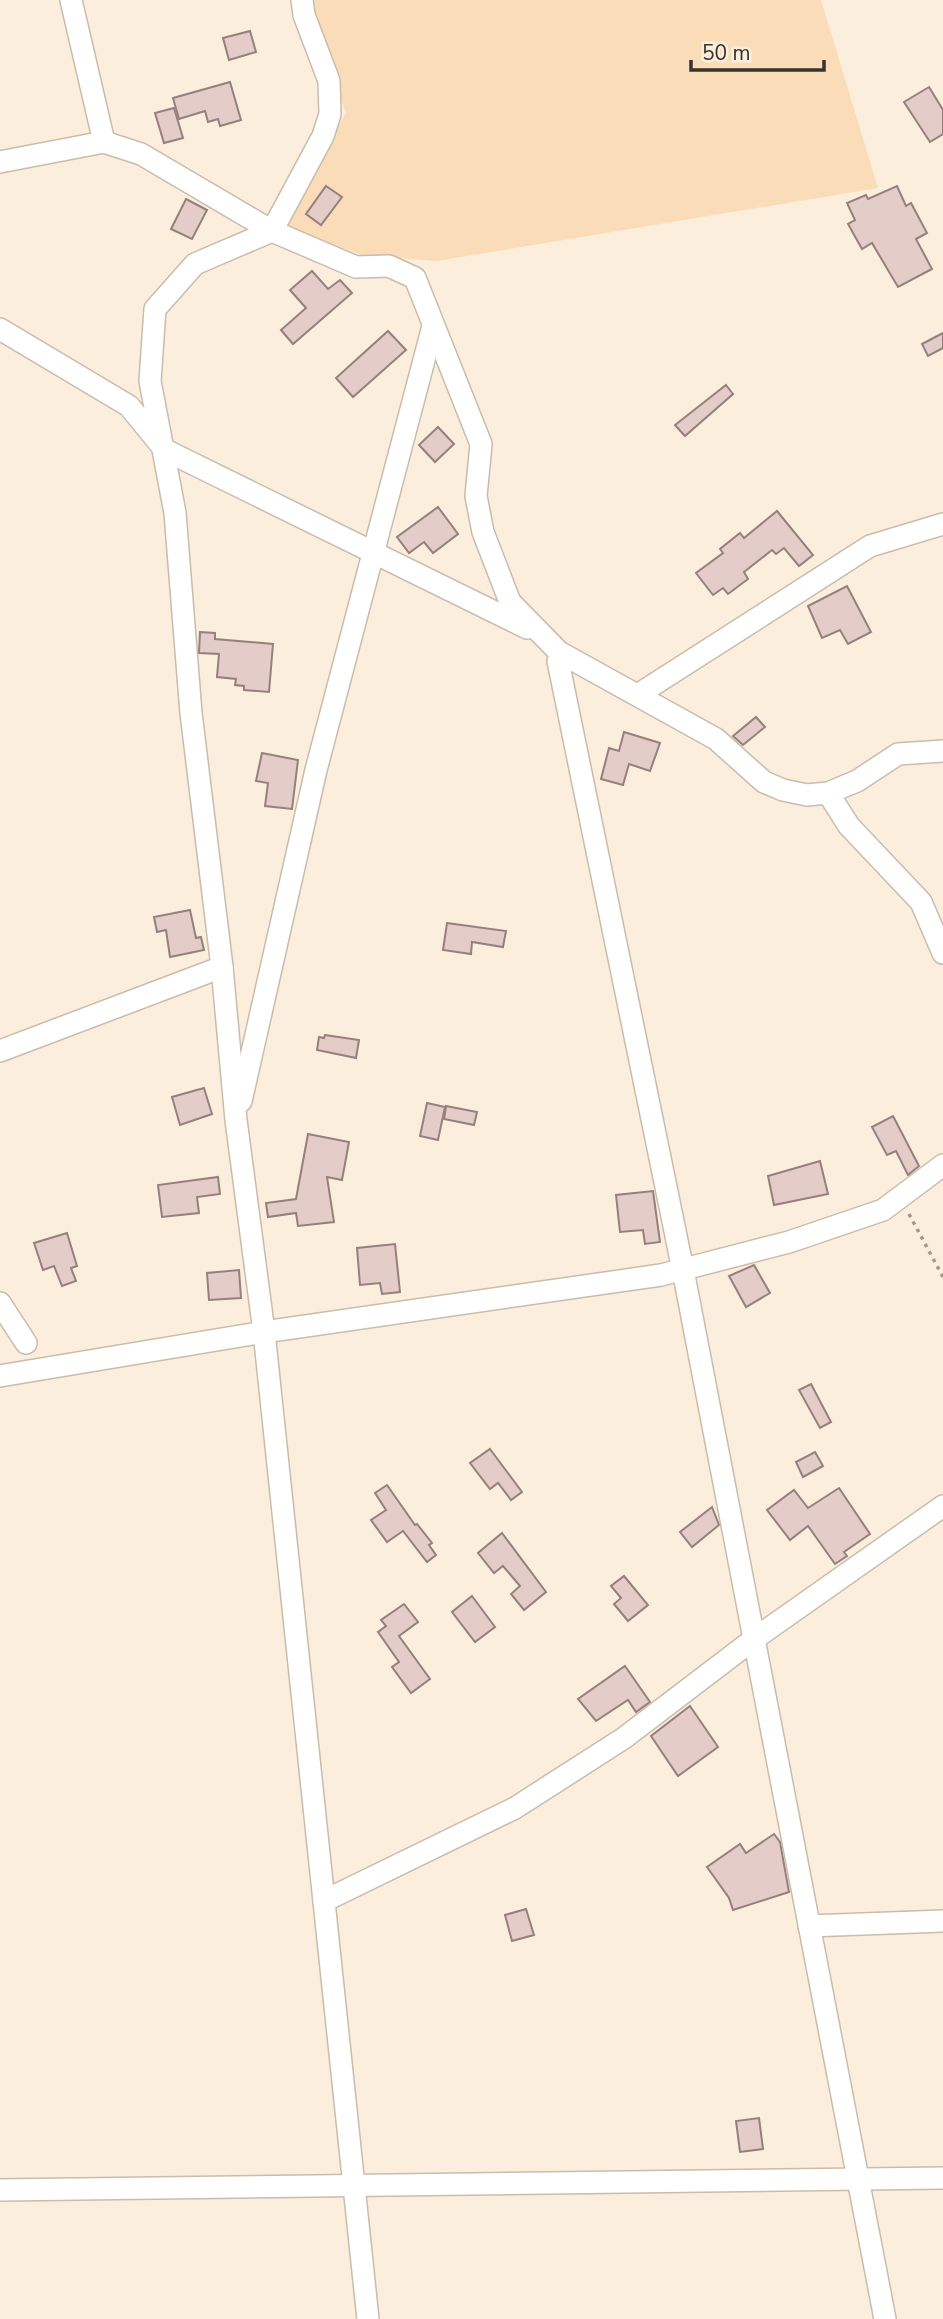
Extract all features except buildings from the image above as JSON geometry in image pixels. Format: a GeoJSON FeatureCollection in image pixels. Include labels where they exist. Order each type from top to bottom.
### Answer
{"type":"FeatureCollection","features":[{"type":"Feature","properties":{"kind":"street"},"geometry":{"type":"LineString","coordinates":[[71,0],[104,142]]}},
{"type":"Feature","properties":{"kind":"street"},"geometry":{"type":"LineString","coordinates":[[302,0],[304,15],[329,81],[330,114],[298,186],[272,231],[195,264],[155,309],[150,381],[165,450],[174,513],[191,713],[222,967],[236,1120],[264,1332],[368,2319]]}},
{"type":"Feature","properties":{"kind":"street"},"geometry":{"type":"LineString","coordinates":[[0,162],[104,142],[118,144],[141,154],[272,231],[356,267],[389,266],[410,274],[418,283],[481,444],[477,496],[483,532],[510,602],[538,634]]}},
{"type":"Feature","properties":{"kind":"street"},"geometry":{"type":"LineString","coordinates":[[236,1120],[316,770],[433,326]]}},
{"type":"Feature","properties":{"kind":"street"},"geometry":{"type":"LineString","coordinates":[[0,329],[128,406],[165,450],[538,634],[580,664],[639,694],[716,739],[764,782],[783,790],[807,795],[828,793],[858,781],[898,754],[943,751]]}},
{"type":"Feature","properties":{"kind":"street"},"geometry":{"type":"LineString","coordinates":[[639,694],[870,545],[943,524]]}},
{"type":"Feature","properties":{"kind":"street"},"geometry":{"type":"LineString","coordinates":[[558,661],[683,1270],[885,2319]]}},
{"type":"Feature","properties":{"kind":"street"},"geometry":{"type":"LineString","coordinates":[[828,793],[849,826],[921,901],[943,953]]}},
{"type":"Feature","properties":{"kind":"street"},"geometry":{"type":"LineString","coordinates":[[0,1051],[222,967]]}},
{"type":"Feature","properties":{"kind":"street"},"geometry":{"type":"LineString","coordinates":[[0,1376],[264,1332],[683,1270],[789,1242],[883,1210],[943,1165]]}},
{"type":"Feature","properties":{"kind":"street"},"geometry":{"type":"LineString","coordinates":[[0,1303],[26,1343]]}},
{"type":"Feature","properties":{"kind":"street"},"geometry":{"type":"LineString","coordinates":[[324,1901],[515,1808],[624,1738],[754,1639],[943,1506]]}},
{"type":"Feature","properties":{"kind":"street"},"geometry":{"type":"LineString","coordinates":[[809,1926],[943,1922]]}},
{"type":"Feature","properties":{"kind":"street"},"geometry":{"type":"LineString","coordinates":[[0,2190],[943,2178]]}},
{"type":"Feature","properties":{"kind":"path"},"geometry":{"type":"LineString","coordinates":[[900,1198],[943,1276]]}},
{"type":"Feature","properties":{"kind":"shaded area"},"geometry":{"type":"Polygon","coordinates":[[[304,0],[821,0],[878,188],[437,261],[361,255],[285,225],[346,113],[304,0]]]}}]}
